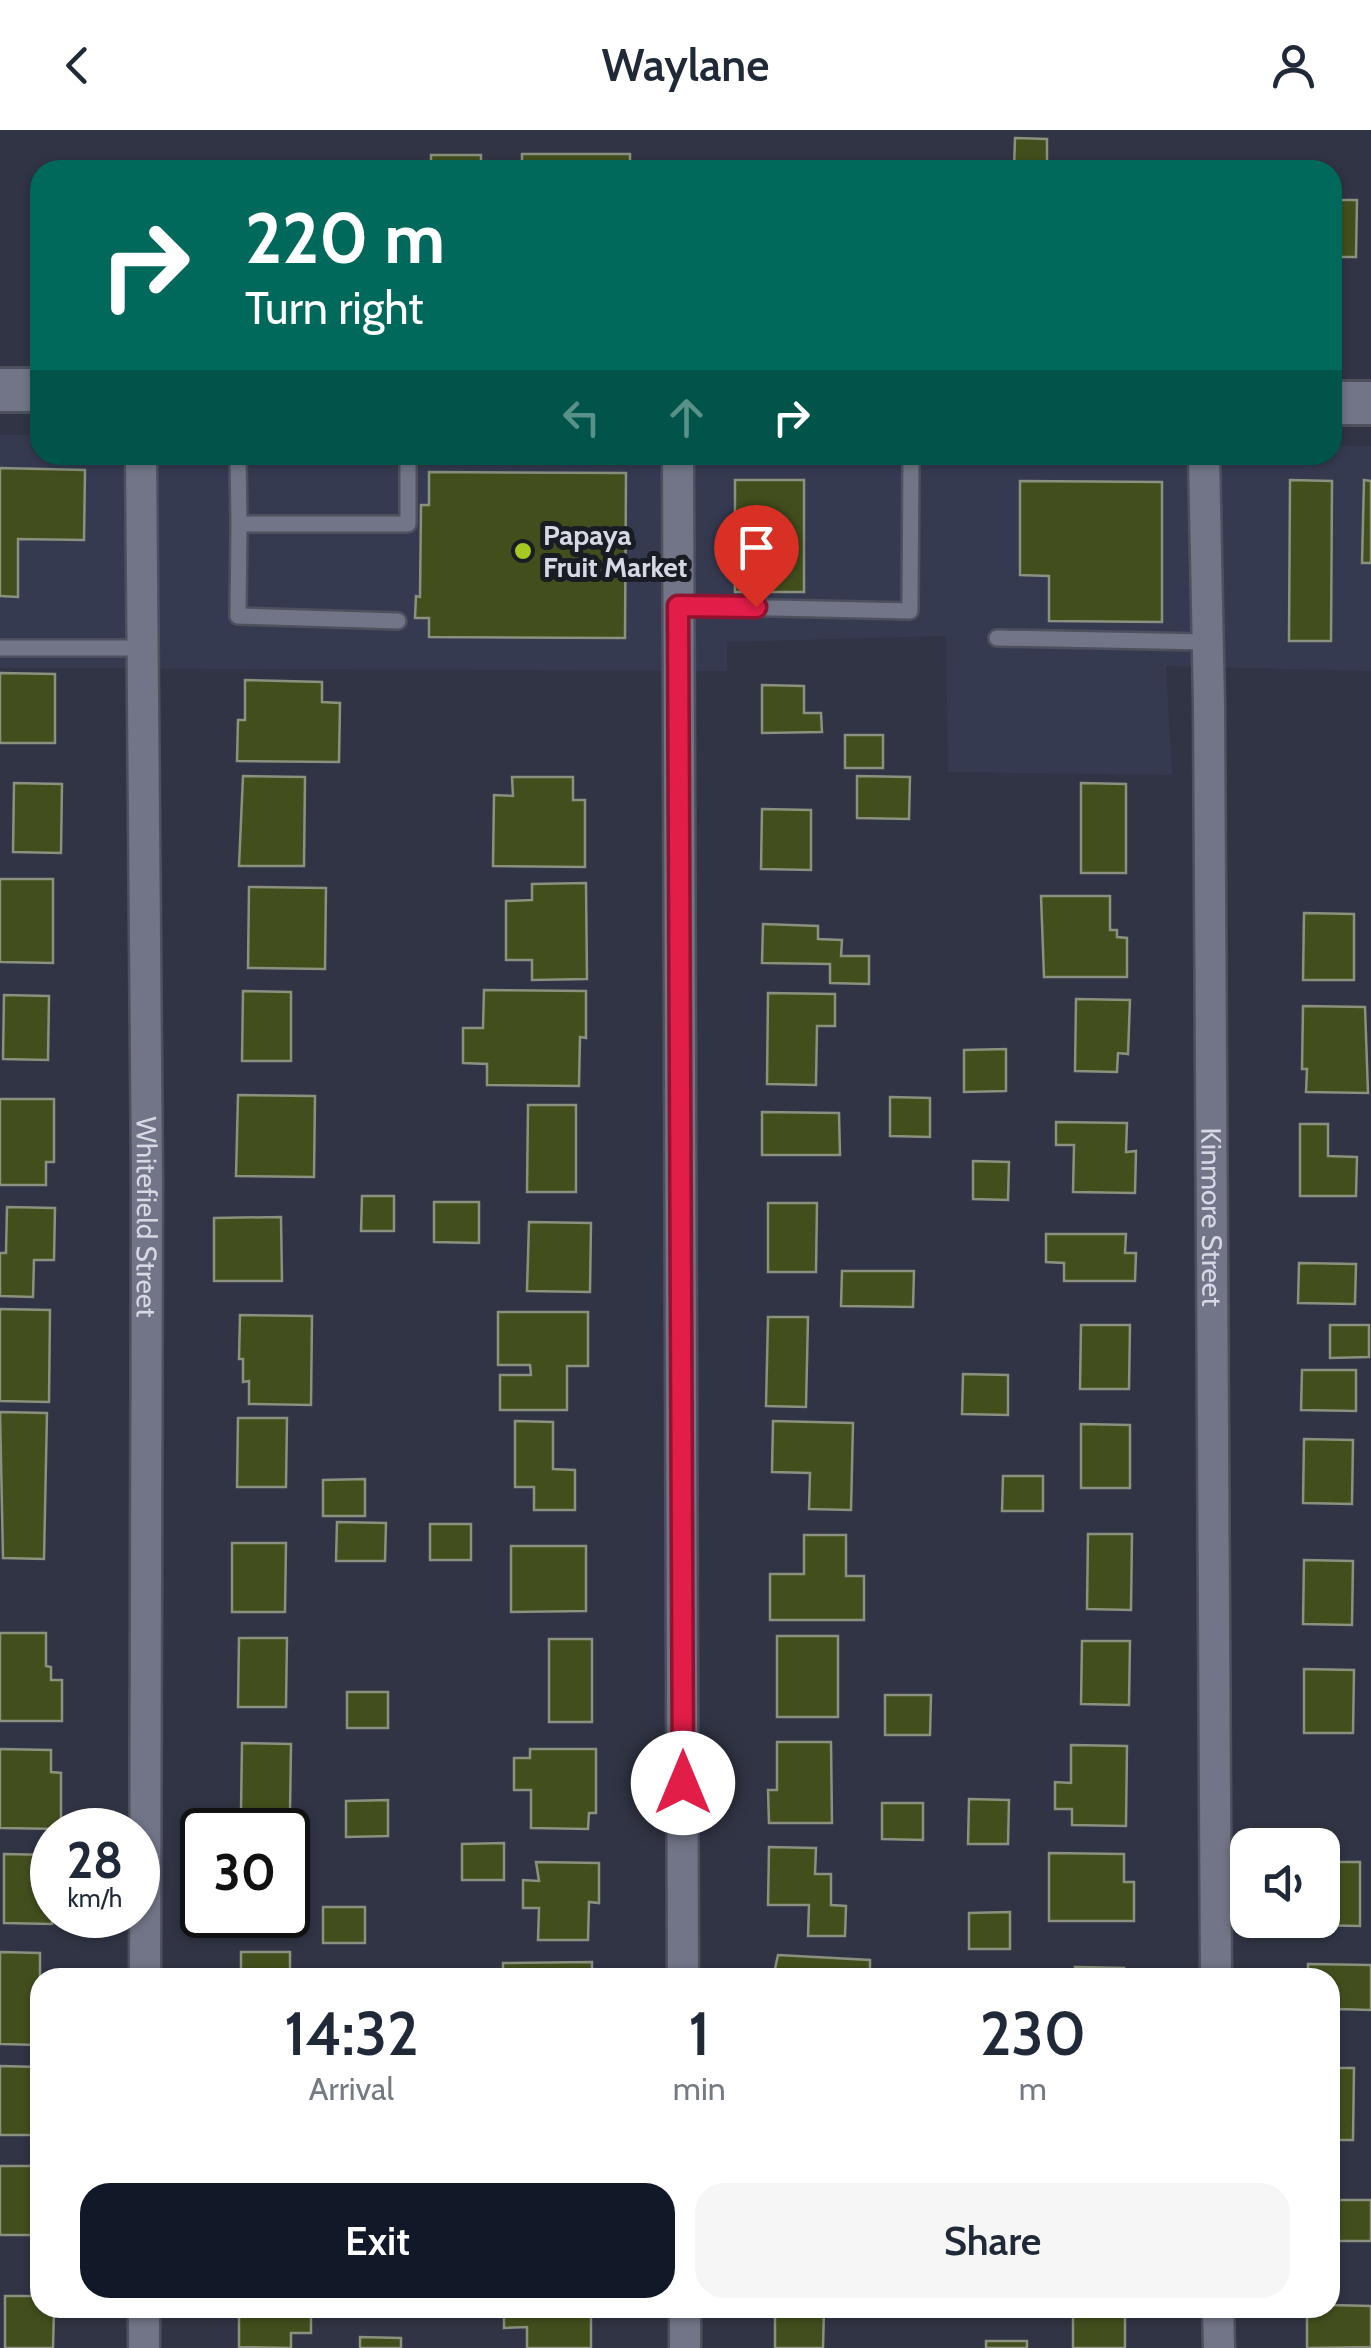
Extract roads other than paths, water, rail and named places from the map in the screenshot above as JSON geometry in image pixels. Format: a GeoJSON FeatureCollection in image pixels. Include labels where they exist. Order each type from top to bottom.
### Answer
{"type":"FeatureCollection","features":[{"type":"Feature","properties":{"kind":"main road"},"geometry":{"type":"LineString","coordinates":[[0,390],[30,390]]}},
{"type":"Feature","properties":{"kind":"main road"},"geometry":{"type":"LineString","coordinates":[[1342,403],[1371,403]]}},
{"type":"Feature","properties":{"kind":"street","name":"Whitefield Street"},"geometry":{"type":"LineString","coordinates":[[142,465],[147,1182],[145,1968]]}},
{"type":"Feature","properties":{"kind":"street"},"geometry":{"type":"LineString","coordinates":[[678,465],[683,1968]]}},
{"type":"Feature","properties":{"kind":"street","name":"Kinmore Street"},"geometry":{"type":"LineString","coordinates":[[1204,465],[1216,1968]]}},
{"type":"Feature","properties":{"kind":"street"},"geometry":{"type":"LineString","coordinates":[[144,2318],[144,2348]]}},
{"type":"Feature","properties":{"kind":"street"},"geometry":{"type":"LineString","coordinates":[[684,2318],[685,2348]]}},
{"type":"Feature","properties":{"kind":"street"},"geometry":{"type":"LineString","coordinates":[[1218,2318],[1218,2348]]}},
{"type":"Feature","properties":{"kind":"lane"},"geometry":{"type":"LineString","coordinates":[[238,465],[238,616],[398,620]]}},
{"type":"Feature","properties":{"kind":"lane"},"geometry":{"type":"LineString","coordinates":[[239,524],[408,524],[408,465]]}},
{"type":"Feature","properties":{"kind":"lane"},"geometry":{"type":"LineString","coordinates":[[678,606],[910,611],[911,465]]}},
{"type":"Feature","properties":{"kind":"lane"},"geometry":{"type":"LineString","coordinates":[[997,638],[1207,642]]}},
{"type":"Feature","properties":{"kind":"lane"},"geometry":{"type":"LineString","coordinates":[[0,648],[142,648]]}},
{"type":"Feature","properties":{"kind":"place","name":"Papaya Fruit Market"},"geometry":{"type":"Point","coordinates":[523,551]}}]}
